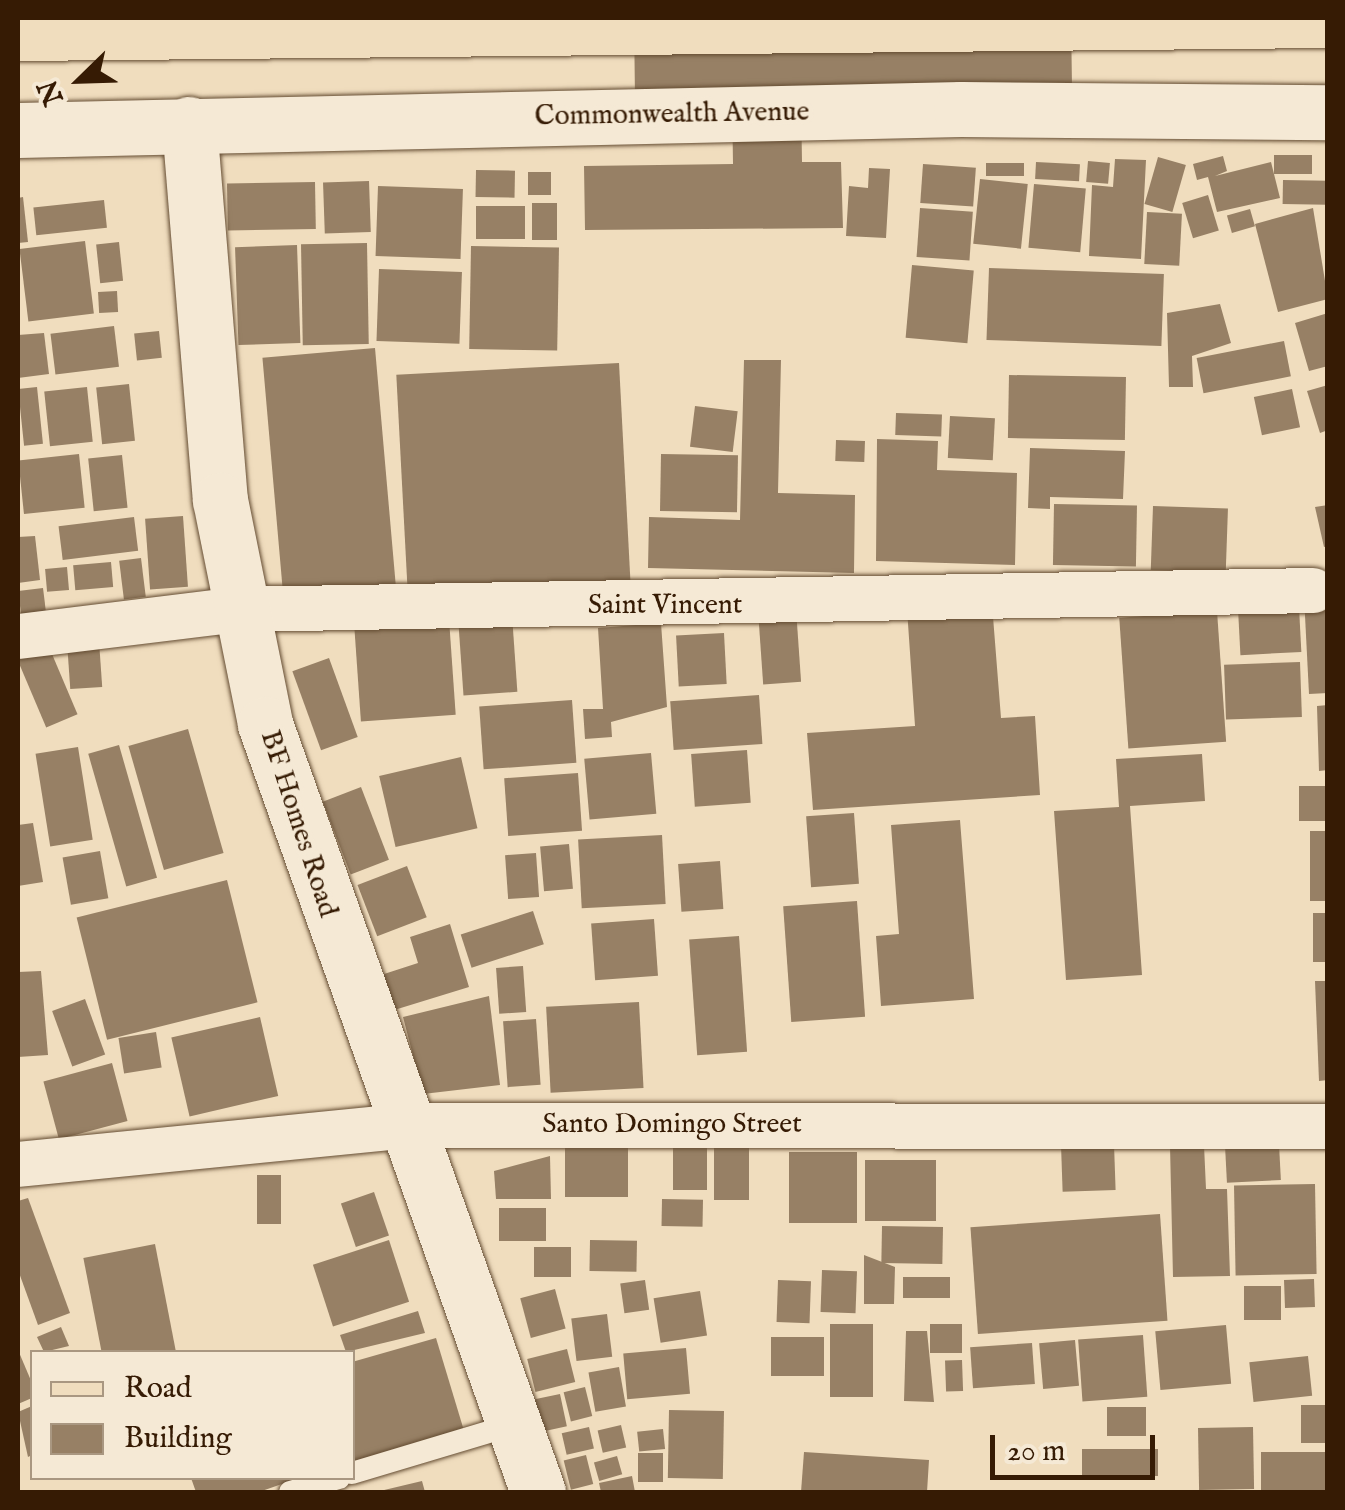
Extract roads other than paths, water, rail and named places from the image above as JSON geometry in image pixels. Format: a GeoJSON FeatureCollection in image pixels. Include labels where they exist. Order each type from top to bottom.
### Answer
{"type":"FeatureCollection","features":[{"type":"Feature","properties":{"kind":"main road"},"geometry":{"type":"LineString","coordinates":[[18,33],[1328,20]]}},
{"type":"Feature","properties":{"kind":"street","name":"Commonwealth Avenue"},"geometry":{"type":"LineString","coordinates":[[18,130],[960,109],[1328,112]]}},
{"type":"Feature","properties":{"kind":"street","name":"BF Homes Road"},"geometry":{"type":"LineString","coordinates":[[190,124],[204,364],[238,609],[302,848],[538,1492]]}},
{"type":"Feature","properties":{"kind":"street","name":"Saint Vincent"},"geometry":{"type":"LineString","coordinates":[[18,636],[238,609],[1314,590]]}},
{"type":"Feature","properties":{"kind":"street","name":"Santo Domingo Street"},"geometry":{"type":"LineString","coordinates":[[18,1164],[406,1125],[1328,1126]]}},
{"type":"Feature","properties":{"kind":"lane"},"geometry":{"type":"LineString","coordinates":[[355,1472],[515,1424]]}},
{"type":"Feature","properties":{"kind":"lane"},"geometry":{"type":"LineString","coordinates":[[290,1492],[332,1480]]}}]}
